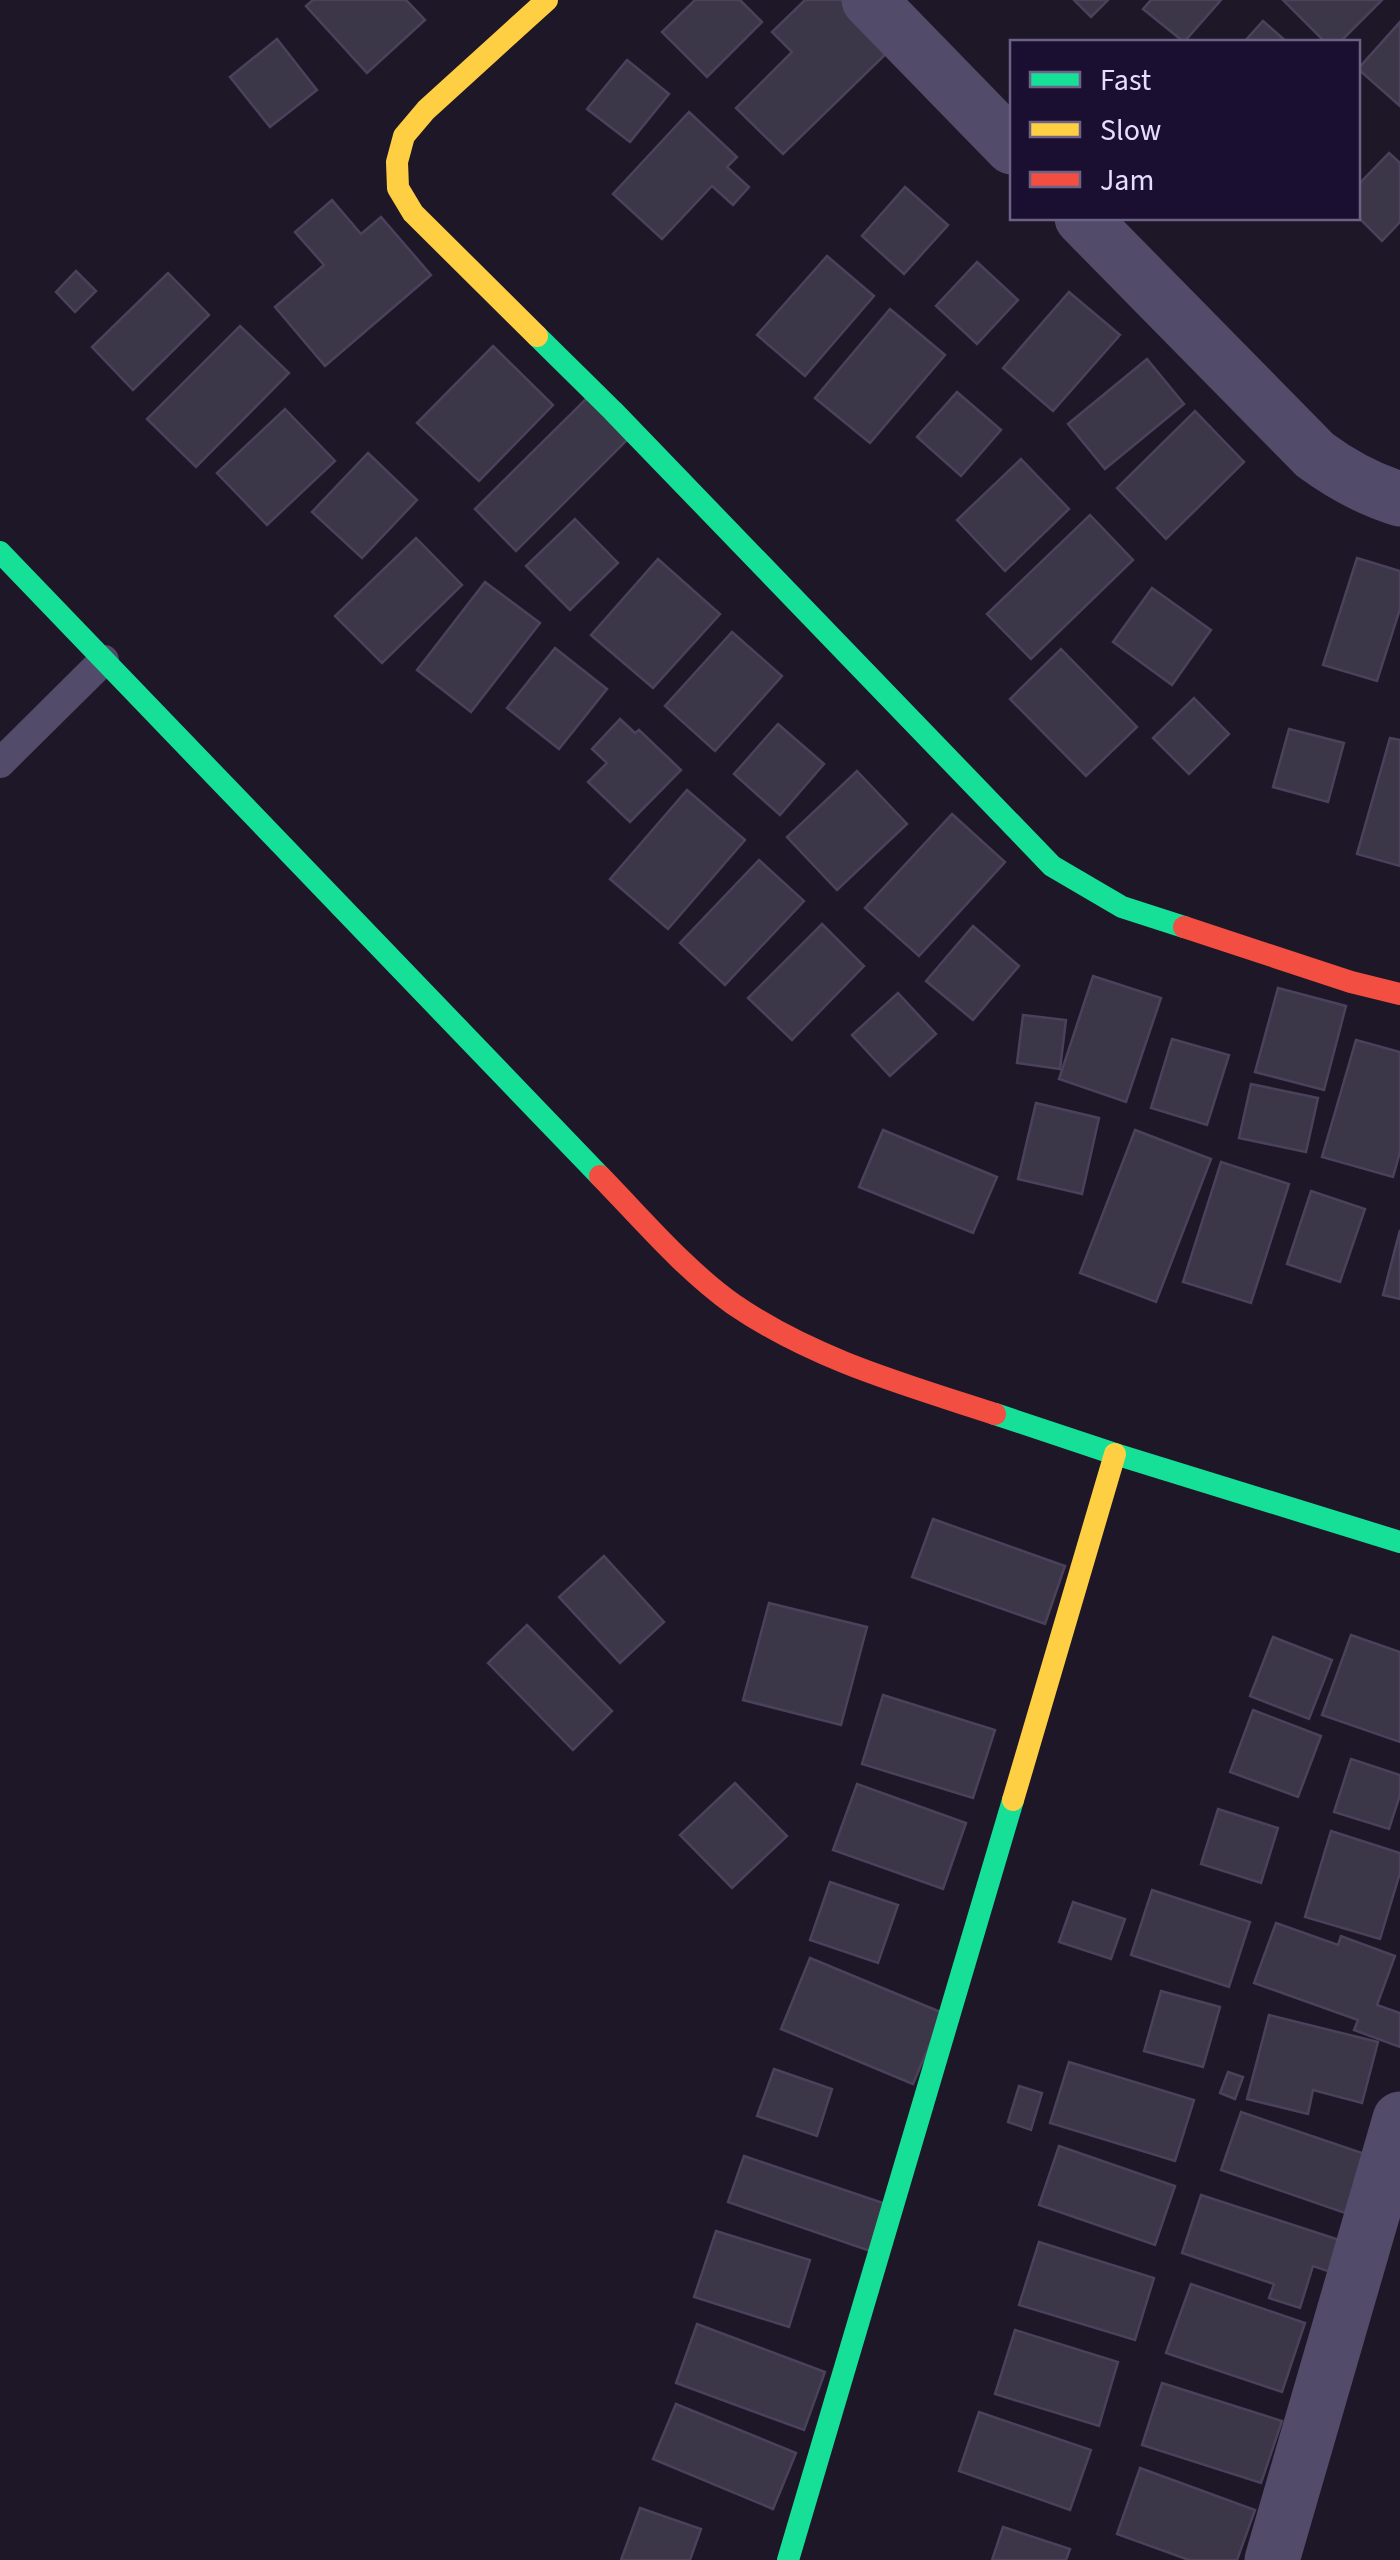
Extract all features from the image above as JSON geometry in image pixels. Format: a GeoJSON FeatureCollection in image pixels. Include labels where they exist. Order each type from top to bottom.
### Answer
{"type":"FeatureCollection","features":[{"type":"Feature","properties":{"kind":"street"},"geometry":{"type":"LineString","coordinates":[[547,0],[426,110],[404,136],[397,162],[398,188],[413,213],[614,410],[1052,866],[1122,907],[1351,982],[1400,994]]}},
{"type":"Feature","properties":{"kind":"street"},"geometry":{"type":"LineString","coordinates":[[869,0],[1010,145]]}},
{"type":"Feature","properties":{"kind":"street"},"geometry":{"type":"LineString","coordinates":[[1084,220],[1315,456],[1343,476],[1400,499]]}},
{"type":"Feature","properties":{"kind":"street"},"geometry":{"type":"LineString","coordinates":[[0,552],[687,1266],[732,1304],[838,1362],[1115,1454],[1400,1542]]}},
{"type":"Feature","properties":{"kind":"street"},"geometry":{"type":"LineString","coordinates":[[788,2560],[1115,1454]]}},
{"type":"Feature","properties":{"kind":"street"},"geometry":{"type":"LineString","coordinates":[[1272,2560],[1400,2119]]}},
{"type":"Feature","properties":{"kind":"lane"},"geometry":{"type":"LineString","coordinates":[[0,763],[104,660]]}},
{"type":"Feature","properties":{"kind":"building"},"geometry":{"type":"Polygon","coordinates":[[[313,0],[406,0],[425,20],[367,73],[306,6],[313,0]]]}},
{"type":"Feature","properties":{"kind":"building"},"geometry":{"type":"Polygon","coordinates":[[[695,0],[740,0],[762,22],[707,77],[662,32],[695,0]]]}},
{"type":"Feature","properties":{"kind":"building"},"geometry":{"type":"Polygon","coordinates":[[[805,0],[853,0],[896,44],[783,154],[736,108],[792,52],[772,32],[805,0]]]}},
{"type":"Feature","properties":{"kind":"building"},"geometry":{"type":"Polygon","coordinates":[[[1074,0],[1108,0],[1091,17],[1074,0]]]}},
{"type":"Feature","properties":{"kind":"building"},"geometry":{"type":"Polygon","coordinates":[[[1151,0],[1221,0],[1186,40],[1143,9],[1151,0]]]}},
{"type":"Feature","properties":{"kind":"building"},"geometry":{"type":"Polygon","coordinates":[[[1283,0],[1382,0],[1342,40],[1323,40],[1283,0]]]}},
{"type":"Feature","properties":{"kind":"building"},"geometry":{"type":"Polygon","coordinates":[[[1263,21],[1285,40],[1246,40],[1263,21]]]}},
{"type":"Feature","properties":{"kind":"building"},"geometry":{"type":"Polygon","coordinates":[[[1400,22],[1400,106],[1360,67],[1400,22]]]}},
{"type":"Feature","properties":{"kind":"building"},"geometry":{"type":"Polygon","coordinates":[[[277,39],[317,90],[270,127],[230,77],[277,39]]]}},
{"type":"Feature","properties":{"kind":"building"},"geometry":{"type":"Polygon","coordinates":[[[627,60],[669,94],[630,142],[587,109],[627,60]]]}},
{"type":"Feature","properties":{"kind":"building"},"geometry":{"type":"Polygon","coordinates":[[[689,112],[737,157],[727,167],[749,187],[733,205],[712,186],[662,239],[613,194],[689,112]]]}},
{"type":"Feature","properties":{"kind":"building"},"geometry":{"type":"Polygon","coordinates":[[[1389,153],[1400,163],[1400,222],[1382,241],[1360,219],[1360,183],[1389,153]]]}},
{"type":"Feature","properties":{"kind":"building"},"geometry":{"type":"Polygon","coordinates":[[[905,187],[948,225],[904,274],[862,236],[905,187]]]}},
{"type":"Feature","properties":{"kind":"building"},"geometry":{"type":"Polygon","coordinates":[[[332,200],[361,234],[381,217],[431,275],[325,366],[275,307],[324,265],[295,232],[332,200]]]}},
{"type":"Feature","properties":{"kind":"building"},"geometry":{"type":"Polygon","coordinates":[[[827,256],[874,296],[805,376],[757,335],[827,256]]]}},
{"type":"Feature","properties":{"kind":"building"},"geometry":{"type":"Polygon","coordinates":[[[977,262],[1018,300],[977,344],[936,306],[977,262]]]}},
{"type":"Feature","properties":{"kind":"building"},"geometry":{"type":"Polygon","coordinates":[[[76,271],[96,291],[75,312],[56,292],[76,271]]]}},
{"type":"Feature","properties":{"kind":"building"},"geometry":{"type":"Polygon","coordinates":[[[168,273],[209,315],[133,390],[92,347],[168,273]]]}},
{"type":"Feature","properties":{"kind":"building"},"geometry":{"type":"Polygon","coordinates":[[[1069,292],[1120,335],[1053,411],[1003,368],[1069,292]]]}},
{"type":"Feature","properties":{"kind":"building"},"geometry":{"type":"Polygon","coordinates":[[[890,309],[945,355],[870,443],[815,398],[890,309]]]}},
{"type":"Feature","properties":{"kind":"building"},"geometry":{"type":"Polygon","coordinates":[[[240,326],[289,373],[196,467],[147,419],[240,326]]]}},
{"type":"Feature","properties":{"kind":"building"},"geometry":{"type":"Polygon","coordinates":[[[493,346],[553,405],[479,481],[417,423],[493,346]]]}},
{"type":"Feature","properties":{"kind":"building"},"geometry":{"type":"Polygon","coordinates":[[[1147,359],[1184,404],[1105,469],[1068,424],[1147,359]]]}},
{"type":"Feature","properties":{"kind":"building"},"geometry":{"type":"Polygon","coordinates":[[[957,392],[1001,430],[961,476],[917,437],[957,392]]]}},
{"type":"Feature","properties":{"kind":"building"},"geometry":{"type":"Polygon","coordinates":[[[587,398],[628,439],[516,551],[475,509],[587,398]]]}},
{"type":"Feature","properties":{"kind":"building"},"geometry":{"type":"Polygon","coordinates":[[[285,409],[335,461],[267,525],[217,473],[285,409]]]}},
{"type":"Feature","properties":{"kind":"building"},"geometry":{"type":"Polygon","coordinates":[[[1195,411],[1244,462],[1166,539],[1117,488],[1195,411]]]}},
{"type":"Feature","properties":{"kind":"building"},"geometry":{"type":"Polygon","coordinates":[[[368,453],[417,500],[362,558],[312,512],[368,453]]]}},
{"type":"Feature","properties":{"kind":"building"},"geometry":{"type":"Polygon","coordinates":[[[1021,459],[1069,509],[1005,571],[957,520],[1021,459]]]}},
{"type":"Feature","properties":{"kind":"building"},"geometry":{"type":"Polygon","coordinates":[[[1090,515],[1133,560],[1031,659],[987,614],[1090,515]]]}},
{"type":"Feature","properties":{"kind":"building"},"geometry":{"type":"Polygon","coordinates":[[[575,519],[618,563],[570,610],[526,566],[575,519]]]}},
{"type":"Feature","properties":{"kind":"building"},"geometry":{"type":"Polygon","coordinates":[[[416,538],[462,585],[382,663],[335,616],[416,538]]]}},
{"type":"Feature","properties":{"kind":"building"},"geometry":{"type":"Polygon","coordinates":[[[1357,558],[1400,571],[1400,609],[1377,681],[1323,665],[1357,558]]]}},
{"type":"Feature","properties":{"kind":"building"},"geometry":{"type":"Polygon","coordinates":[[[658,559],[720,614],[653,688],[591,635],[658,559]]]}},
{"type":"Feature","properties":{"kind":"building"},"geometry":{"type":"Polygon","coordinates":[[[485,582],[540,623],[471,712],[417,670],[485,582]]]}},
{"type":"Feature","properties":{"kind":"building"},"geometry":{"type":"Polygon","coordinates":[[[1152,588],[1211,630],[1172,685],[1113,642],[1152,588]]]}},
{"type":"Feature","properties":{"kind":"building"},"geometry":{"type":"Polygon","coordinates":[[[732,632],[782,676],[715,751],[665,706],[732,632]]]}},
{"type":"Feature","properties":{"kind":"building"},"geometry":{"type":"Polygon","coordinates":[[[555,648],[607,689],[559,749],[507,708],[555,648]]]}},
{"type":"Feature","properties":{"kind":"building"},"geometry":{"type":"Polygon","coordinates":[[[1061,649],[1137,727],[1086,776],[1010,699],[1061,649]]]}},
{"type":"Feature","properties":{"kind":"building"},"geometry":{"type":"Polygon","coordinates":[[[1194,698],[1229,734],[1189,774],[1153,738],[1194,698]]]}},
{"type":"Feature","properties":{"kind":"building"},"geometry":{"type":"Polygon","coordinates":[[[620,719],[635,733],[639,730],[681,770],[630,822],[588,782],[607,763],[592,749],[620,719]]]}},
{"type":"Feature","properties":{"kind":"building"},"geometry":{"type":"Polygon","coordinates":[[[778,724],[824,764],[780,815],[734,774],[778,724]]]}},
{"type":"Feature","properties":{"kind":"building"},"geometry":{"type":"Polygon","coordinates":[[[1289,729],[1344,743],[1328,802],[1273,787],[1289,729]]]}},
{"type":"Feature","properties":{"kind":"building"},"geometry":{"type":"Polygon","coordinates":[[[1390,738],[1400,740],[1400,866],[1357,854],[1390,738]]]}},
{"type":"Feature","properties":{"kind":"building"},"geometry":{"type":"Polygon","coordinates":[[[857,771],[907,824],[837,890],[787,837],[857,771]]]}},
{"type":"Feature","properties":{"kind":"building"},"geometry":{"type":"Polygon","coordinates":[[[687,790],[745,840],[668,929],[610,879],[687,790]]]}},
{"type":"Feature","properties":{"kind":"building"},"geometry":{"type":"Polygon","coordinates":[[[952,814],[1005,862],[919,956],[865,908],[952,814]]]}},
{"type":"Feature","properties":{"kind":"building"},"geometry":{"type":"Polygon","coordinates":[[[759,860],[804,901],[725,985],[680,943],[759,860]]]}},
{"type":"Feature","properties":{"kind":"building"},"geometry":{"type":"Polygon","coordinates":[[[822,924],[864,966],[792,1040],[748,998],[822,924]]]}},
{"type":"Feature","properties":{"kind":"building"},"geometry":{"type":"Polygon","coordinates":[[[973,926],[1019,966],[973,1020],[926,981],[973,926]]]}},
{"type":"Feature","properties":{"kind":"building"},"geometry":{"type":"Polygon","coordinates":[[[1093,976],[1161,998],[1126,1102],[1059,1079],[1093,976]]]}},
{"type":"Feature","properties":{"kind":"building"},"geometry":{"type":"Polygon","coordinates":[[[1278,988],[1346,1006],[1324,1090],[1255,1072],[1278,988]]]}},
{"type":"Feature","properties":{"kind":"building"},"geometry":{"type":"Polygon","coordinates":[[[898,993],[936,1034],[890,1076],[852,1035],[898,993]]]}},
{"type":"Feature","properties":{"kind":"building"},"geometry":{"type":"Polygon","coordinates":[[[1023,1015],[1066,1020],[1060,1069],[1017,1063],[1023,1015]]]}},
{"type":"Feature","properties":{"kind":"building"},"geometry":{"type":"Polygon","coordinates":[[[1172,1039],[1229,1055],[1207,1125],[1151,1108],[1172,1039]]]}},
{"type":"Feature","properties":{"kind":"building"},"geometry":{"type":"Polygon","coordinates":[[[1356,1040],[1400,1052],[1400,1152],[1393,1177],[1322,1157],[1356,1040]]]}},
{"type":"Feature","properties":{"kind":"building"},"geometry":{"type":"Polygon","coordinates":[[[1251,1084],[1318,1098],[1306,1152],[1239,1138],[1251,1084]]]}},
{"type":"Feature","properties":{"kind":"building"},"geometry":{"type":"Polygon","coordinates":[[[1036,1103],[1099,1118],[1082,1194],[1018,1179],[1036,1103]]]}},
{"type":"Feature","properties":{"kind":"building"},"geometry":{"type":"Polygon","coordinates":[[[883,1130],[997,1177],[973,1233],[859,1187],[883,1130]]]}},
{"type":"Feature","properties":{"kind":"building"},"geometry":{"type":"Polygon","coordinates":[[[1135,1130],[1211,1159],[1156,1302],[1080,1273],[1135,1130]]]}},
{"type":"Feature","properties":{"kind":"building"},"geometry":{"type":"Polygon","coordinates":[[[1221,1162],[1289,1184],[1251,1303],[1183,1282],[1221,1162]]]}},
{"type":"Feature","properties":{"kind":"building"},"geometry":{"type":"Polygon","coordinates":[[[1311,1191],[1365,1209],[1340,1282],[1287,1264],[1311,1191]]]}},
{"type":"Feature","properties":{"kind":"building"},"geometry":{"type":"Polygon","coordinates":[[[1400,1230],[1400,1299],[1383,1295],[1400,1230]]]}},
{"type":"Feature","properties":{"kind":"building"},"geometry":{"type":"Polygon","coordinates":[[[933,1519],[1065,1566],[1045,1624],[912,1577],[933,1519]]]}},
{"type":"Feature","properties":{"kind":"building"},"geometry":{"type":"Polygon","coordinates":[[[604,1556],[664,1622],[620,1663],[559,1597],[604,1556]]]}},
{"type":"Feature","properties":{"kind":"building"},"geometry":{"type":"Polygon","coordinates":[[[769,1603],[867,1627],[841,1725],[743,1700],[769,1603]]]}},
{"type":"Feature","properties":{"kind":"building"},"geometry":{"type":"Polygon","coordinates":[[[527,1625],[612,1711],[573,1750],[488,1663],[527,1625]]]}},
{"type":"Feature","properties":{"kind":"building"},"geometry":{"type":"Polygon","coordinates":[[[1351,1635],[1400,1652],[1400,1742],[1322,1715],[1351,1635]]]}},
{"type":"Feature","properties":{"kind":"building"},"geometry":{"type":"Polygon","coordinates":[[[1273,1637],[1332,1660],[1309,1719],[1250,1696],[1273,1637]]]}},
{"type":"Feature","properties":{"kind":"building"},"geometry":{"type":"Polygon","coordinates":[[[883,1695],[995,1730],[973,1798],[862,1764],[883,1695]]]}},
{"type":"Feature","properties":{"kind":"building"},"geometry":{"type":"Polygon","coordinates":[[[1253,1710],[1321,1736],[1298,1797],[1230,1772],[1253,1710]]]}},
{"type":"Feature","properties":{"kind":"building"},"geometry":{"type":"Polygon","coordinates":[[[1351,1759],[1400,1775],[1400,1795],[1389,1829],[1334,1812],[1351,1759]]]}},
{"type":"Feature","properties":{"kind":"building"},"geometry":{"type":"Polygon","coordinates":[[[735,1783],[787,1836],[732,1888],[680,1835],[735,1783]]]}},
{"type":"Feature","properties":{"kind":"building"},"geometry":{"type":"Polygon","coordinates":[[[857,1784],[966,1823],[943,1889],[833,1850],[857,1784]]]}},
{"type":"Feature","properties":{"kind":"building"},"geometry":{"type":"Polygon","coordinates":[[[1218,1809],[1278,1828],[1261,1883],[1201,1864],[1218,1809]]]}},
{"type":"Feature","properties":{"kind":"building"},"geometry":{"type":"Polygon","coordinates":[[[1331,1831],[1400,1853],[1400,1873],[1380,1939],[1305,1917],[1331,1831]]]}},
{"type":"Feature","properties":{"kind":"building"},"geometry":{"type":"Polygon","coordinates":[[[830,1882],[898,1905],[878,1963],[810,1940],[830,1882]]]}},
{"type":"Feature","properties":{"kind":"building"},"geometry":{"type":"Polygon","coordinates":[[[1152,1890],[1250,1922],[1229,1987],[1131,1955],[1152,1890]]]}},
{"type":"Feature","properties":{"kind":"building"},"geometry":{"type":"Polygon","coordinates":[[[1073,1902],[1125,1919],[1111,1959],[1059,1942],[1073,1902]]]}},
{"type":"Feature","properties":{"kind":"building"},"geometry":{"type":"Polygon","coordinates":[[[1276,1923],[1338,1945],[1341,1936],[1395,1956],[1377,2005],[1400,2013],[1400,2047],[1354,2030],[1358,2020],[1254,1983],[1276,1923]]]}},
{"type":"Feature","properties":{"kind":"building"},"geometry":{"type":"Polygon","coordinates":[[[810,1958],[943,2013],[913,2084],[781,2029],[810,1958]]]}},
{"type":"Feature","properties":{"kind":"building"},"geometry":{"type":"Polygon","coordinates":[[[1161,1991],[1220,2007],[1203,2067],[1144,2051],[1161,1991]]]}},
{"type":"Feature","properties":{"kind":"building"},"geometry":{"type":"Polygon","coordinates":[[[1269,2015],[1378,2042],[1362,2103],[1313,2090],[1308,2114],[1247,2099],[1269,2015]]]}},
{"type":"Feature","properties":{"kind":"building"},"geometry":{"type":"Polygon","coordinates":[[[1069,2062],[1194,2100],[1175,2161],[1050,2123],[1069,2062]]]}},
{"type":"Feature","properties":{"kind":"building"},"geometry":{"type":"Polygon","coordinates":[[[774,2069],[832,2089],[817,2136],[757,2116],[774,2069]]]}},
{"type":"Feature","properties":{"kind":"building"},"geometry":{"type":"Polygon","coordinates":[[[1228,2072],[1243,2077],[1235,2099],[1220,2093],[1228,2072]]]}},
{"type":"Feature","properties":{"kind":"building"},"geometry":{"type":"Polygon","coordinates":[[[1019,2086],[1042,2093],[1031,2130],[1008,2122],[1019,2086]]]}},
{"type":"Feature","properties":{"kind":"building"},"geometry":{"type":"Polygon","coordinates":[[[1241,2112],[1365,2154],[1345,2213],[1221,2170],[1241,2112]]]}},
{"type":"Feature","properties":{"kind":"building"},"geometry":{"type":"Polygon","coordinates":[[[1059,2146],[1175,2186],[1155,2245],[1039,2205],[1059,2146]]]}},
{"type":"Feature","properties":{"kind":"building"},"geometry":{"type":"Polygon","coordinates":[[[744,2156],[886,2204],[870,2251],[728,2202],[744,2156]]]}},
{"type":"Feature","properties":{"kind":"building"},"geometry":{"type":"Polygon","coordinates":[[[1201,2195],[1355,2245],[1345,2277],[1313,2266],[1300,2308],[1269,2298],[1274,2284],[1182,2253],[1201,2195]]]}},
{"type":"Feature","properties":{"kind":"building"},"geometry":{"type":"Polygon","coordinates":[[[716,2231],[810,2260],[789,2327],[694,2297],[716,2231]]]}},
{"type":"Feature","properties":{"kind":"building"},"geometry":{"type":"Polygon","coordinates":[[[1039,2242],[1154,2278],[1135,2340],[1019,2305],[1039,2242]]]}},
{"type":"Feature","properties":{"kind":"building"},"geometry":{"type":"Polygon","coordinates":[[[1191,2284],[1305,2323],[1282,2392],[1166,2353],[1191,2284]]]}},
{"type":"Feature","properties":{"kind":"building"},"geometry":{"type":"Polygon","coordinates":[[[697,2324],[825,2372],[804,2430],[676,2383],[697,2324]]]}},
{"type":"Feature","properties":{"kind":"building"},"geometry":{"type":"Polygon","coordinates":[[[1015,2330],[1118,2362],[1099,2426],[995,2394],[1015,2330]]]}},
{"type":"Feature","properties":{"kind":"building"},"geometry":{"type":"Polygon","coordinates":[[[1162,2383],[1282,2421],[1261,2483],[1142,2445],[1162,2383]]]}},
{"type":"Feature","properties":{"kind":"building"},"geometry":{"type":"Polygon","coordinates":[[[676,2404],[796,2453],[773,2509],[653,2459],[676,2404]]]}},
{"type":"Feature","properties":{"kind":"building"},"geometry":{"type":"Polygon","coordinates":[[[979,2412],[1091,2450],[1070,2510],[959,2471],[979,2412]]]}},
{"type":"Feature","properties":{"kind":"building"},"geometry":{"type":"Polygon","coordinates":[[[1140,2468],[1255,2510],[1237,2560],[1189,2560],[1117,2534],[1140,2468]]]}},
{"type":"Feature","properties":{"kind":"building"},"geometry":{"type":"Polygon","coordinates":[[[640,2508],[701,2529],[690,2560],[621,2560],[640,2508]]]}},
{"type":"Feature","properties":{"kind":"building"},"geometry":{"type":"Polygon","coordinates":[[[1003,2527],[1070,2549],[1066,2560],[992,2560],[1003,2527]]]}},
{"type":"Feature","properties":{"kind":"traffic: fast"},"geometry":{"type":"LineString","coordinates":[[537,336],[1052,866],[1122,907],[1184,927]]}},
{"type":"Feature","properties":{"kind":"traffic: fast"},"geometry":{"type":"LineString","coordinates":[[0,552],[600,1176]]}},
{"type":"Feature","properties":{"kind":"traffic: fast"},"geometry":{"type":"LineString","coordinates":[[995,1414],[1400,1542]]}},
{"type":"Feature","properties":{"kind":"traffic: fast"},"geometry":{"type":"LineString","coordinates":[[788,2560],[1013,1800]]}},
{"type":"Feature","properties":{"kind":"traffic: slow"},"geometry":{"type":"LineString","coordinates":[[537,336],[413,213],[398,188],[397,162],[404,136],[426,110],[547,0]]}},
{"type":"Feature","properties":{"kind":"traffic: slow"},"geometry":{"type":"LineString","coordinates":[[1013,1800],[1115,1454]]}},
{"type":"Feature","properties":{"kind":"traffic: jam"},"geometry":{"type":"LineString","coordinates":[[1184,927],[1351,982],[1400,994]]}},
{"type":"Feature","properties":{"kind":"traffic: jam"},"geometry":{"type":"LineString","coordinates":[[600,1176],[697,1275],[763,1323],[859,1368],[995,1414]]}}]}
